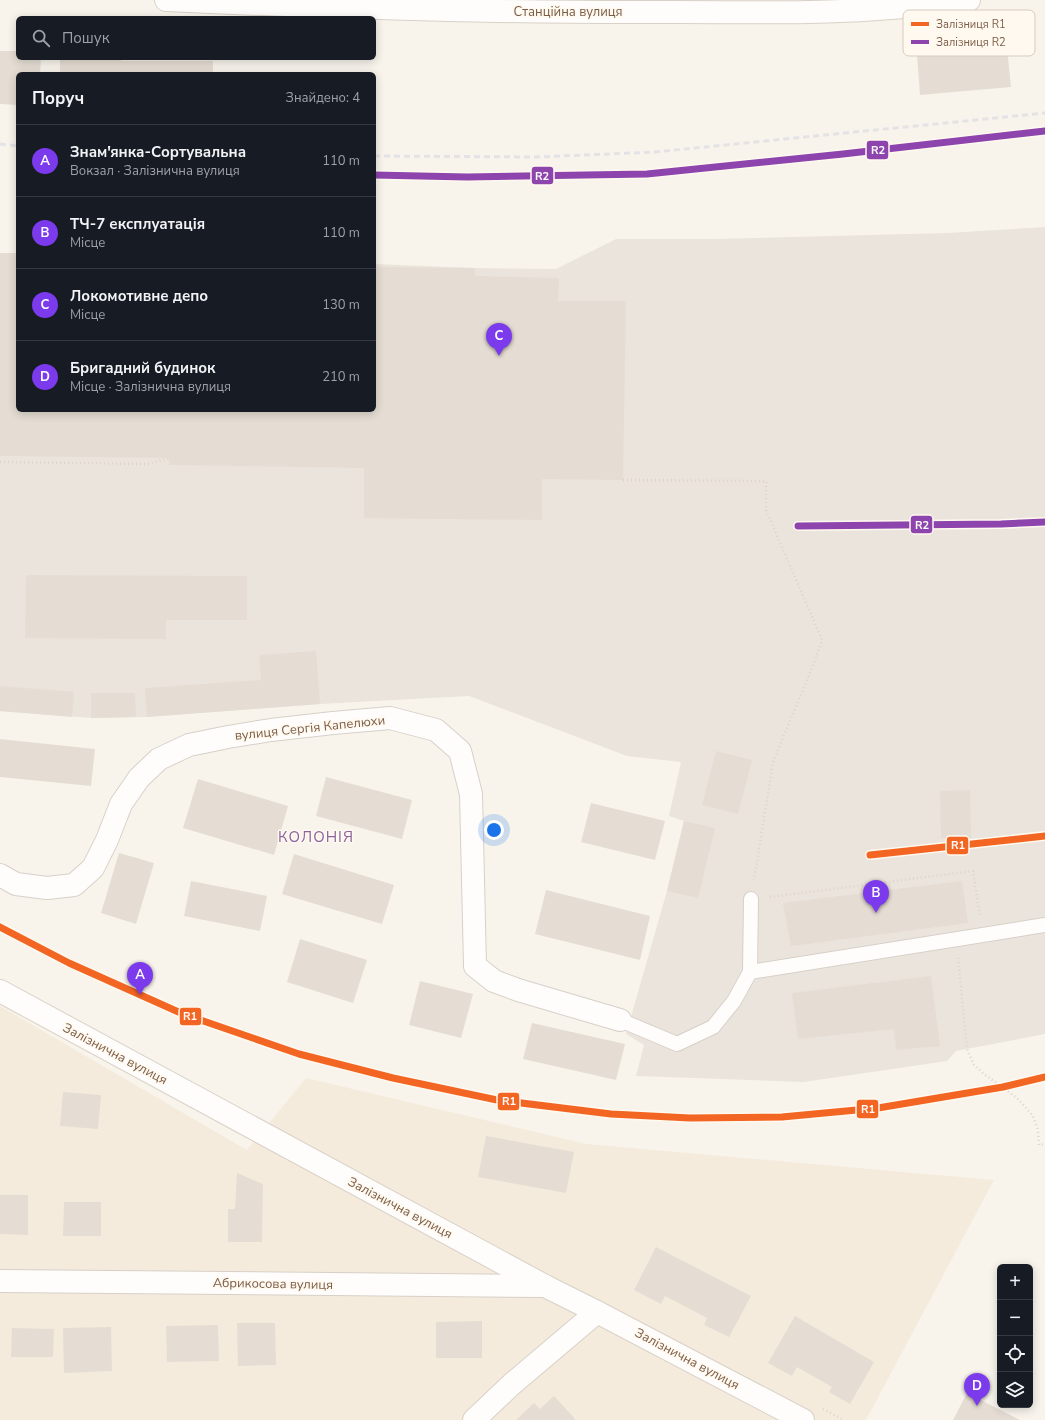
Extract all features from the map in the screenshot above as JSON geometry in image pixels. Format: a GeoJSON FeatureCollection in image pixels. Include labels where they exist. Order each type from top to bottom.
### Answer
{"type":"FeatureCollection","features":[{"type":"Feature","properties":{"kind":"street","name":"Станційна вулиця"},"geometry":{"type":"LineString","coordinates":[[166,0],[585,6],[876,5],[970,0]]}},
{"type":"Feature","properties":{"kind":"street","name":"вулиця Сергія Капелюхи"},"geometry":{"type":"LineString","coordinates":[[0,875],[16,884],[47,888],[74,885],[93,868],[107,840],[121,804],[139,778],[159,759],[189,745],[271,730],[390,718],[436,730],[460,751],[471,794],[475,966],[494,981],[518,990],[620,1020]]}},
{"type":"Feature","properties":{"kind":"street","name":"Залізнична вулиця"},"geometry":{"type":"LineString","coordinates":[[0,991],[545,1286],[803,1420]]}},
{"type":"Feature","properties":{"kind":"street","name":"Абрикосова вулиця"},"geometry":{"type":"LineString","coordinates":[[0,1282],[545,1286]]}},
{"type":"Feature","properties":{"kind":"street"},"geometry":{"type":"LineString","coordinates":[[474,1420],[512,1384],[597,1312]]}},
{"type":"Feature","properties":{"kind":"lane"},"geometry":{"type":"LineString","coordinates":[[620,1020],[677,1044],[713,1027],[734,1001],[750,972],[752,899]]}},
{"type":"Feature","properties":{"kind":"lane"},"geometry":{"type":"LineString","coordinates":[[750,972],[1045,925]]}},
{"type":"Feature","properties":{"kind":"path"},"geometry":{"type":"LineString","coordinates":[[0,462],[148,464],[169,458]]}},
{"type":"Feature","properties":{"kind":"path"},"geometry":{"type":"LineString","coordinates":[[623,480],[766,481],[766,510],[822,640],[773,762],[752,899]]}},
{"type":"Feature","properties":{"kind":"path"},"geometry":{"type":"LineString","coordinates":[[1039,1145],[1045,1144]]}},
{"type":"Feature","properties":{"kind":"shaded area"},"geometry":{"type":"Polygon","coordinates":[[[1045,227],[1045,1034],[956,1051],[947,1061],[804,1082],[636,1076],[644,1045],[626,1034],[667,891],[684,821],[669,816],[681,762],[627,756],[469,696],[320,704],[147,717],[91,718],[0,711],[0,253],[16,253],[16,412],[376,412],[376,264],[475,268],[556,269],[616,239],[713,239],[947,233],[1045,227]]]}},
{"type":"Feature","properties":{"kind":"shaded area"},"geometry":{"type":"Polygon","coordinates":[[[0,1006],[247,1150],[306,1078],[587,1144],[994,1180],[866,1420],[0,1420],[0,1006]]]}},
{"type":"Feature","properties":{"kind":"building"},"geometry":{"type":"Polygon","coordinates":[[[0,51],[16,51],[16,60],[41,60],[40,72],[16,72],[16,105],[0,104],[0,51]]]}},
{"type":"Feature","properties":{"kind":"building"},"geometry":{"type":"Polygon","coordinates":[[[917,56],[1008,56],[1011,87],[920,95],[917,56]]]}},
{"type":"Feature","properties":{"kind":"building"},"geometry":{"type":"Polygon","coordinates":[[[60,60],[213,61],[213,72],[60,72],[60,60]]]}},
{"type":"Feature","properties":{"kind":"building"},"geometry":{"type":"Polygon","coordinates":[[[0,253],[16,253],[16,412],[376,412],[376,267],[475,268],[475,276],[559,278],[558,301],[626,301],[623,480],[542,479],[542,520],[364,518],[364,468],[169,465],[169,458],[0,456],[0,253]]]}},
{"type":"Feature","properties":{"kind":"building"},"geometry":{"type":"Polygon","coordinates":[[[26,575],[247,576],[247,620],[166,620],[166,639],[25,638],[26,575]]]}},
{"type":"Feature","properties":{"kind":"building"},"geometry":{"type":"Polygon","coordinates":[[[316,651],[320,704],[147,717],[145,688],[261,680],[259,655],[316,651]]]}},
{"type":"Feature","properties":{"kind":"building"},"geometry":{"type":"Polygon","coordinates":[[[0,686],[74,692],[72,717],[0,711],[0,686]]]}},
{"type":"Feature","properties":{"kind":"building"},"geometry":{"type":"Polygon","coordinates":[[[91,693],[135,693],[136,717],[91,718],[91,693]]]}},
{"type":"Feature","properties":{"kind":"building"},"geometry":{"type":"Polygon","coordinates":[[[0,739],[95,749],[91,786],[0,777],[0,739]]]}},
{"type":"Feature","properties":{"kind":"building"},"geometry":{"type":"Polygon","coordinates":[[[716,751],[752,760],[738,814],[702,805],[716,751]]]}},
{"type":"Feature","properties":{"kind":"building"},"geometry":{"type":"Polygon","coordinates":[[[326,777],[412,800],[402,839],[316,816],[326,777]]]}},
{"type":"Feature","properties":{"kind":"building"},"geometry":{"type":"Polygon","coordinates":[[[198,779],[288,806],[274,855],[183,828],[198,779]]]}},
{"type":"Feature","properties":{"kind":"building"},"geometry":{"type":"Polygon","coordinates":[[[970,790],[971,838],[941,838],[940,791],[970,790]]]}},
{"type":"Feature","properties":{"kind":"building"},"geometry":{"type":"Polygon","coordinates":[[[591,803],[665,821],[655,860],[581,842],[591,803]]]}},
{"type":"Feature","properties":{"kind":"building"},"geometry":{"type":"Polygon","coordinates":[[[684,821],[715,828],[698,898],[667,891],[684,821]]]}},
{"type":"Feature","properties":{"kind":"building"},"geometry":{"type":"Polygon","coordinates":[[[119,853],[154,863],[136,924],[101,913],[119,853]]]}},
{"type":"Feature","properties":{"kind":"building"},"geometry":{"type":"Polygon","coordinates":[[[294,854],[394,885],[382,924],[282,894],[294,854]]]}},
{"type":"Feature","properties":{"kind":"building"},"geometry":{"type":"Polygon","coordinates":[[[191,881],[267,896],[260,931],[184,916],[191,881]]]}},
{"type":"Feature","properties":{"kind":"building"},"geometry":{"type":"Polygon","coordinates":[[[962,881],[968,923],[791,946],[783,903],[962,881]]]}},
{"type":"Feature","properties":{"kind":"building"},"geometry":{"type":"Polygon","coordinates":[[[546,890],[650,916],[640,960],[535,934],[546,890]]]}},
{"type":"Feature","properties":{"kind":"building"},"geometry":{"type":"Polygon","coordinates":[[[300,939],[367,960],[353,1003],[287,982],[300,939]]]}},
{"type":"Feature","properties":{"kind":"building"},"geometry":{"type":"Polygon","coordinates":[[[931,976],[940,1046],[896,1050],[894,1029],[798,1039],[792,993],[931,976]]]}},
{"type":"Feature","properties":{"kind":"building"},"geometry":{"type":"Polygon","coordinates":[[[420,981],[473,994],[461,1038],[409,1025],[420,981]]]}},
{"type":"Feature","properties":{"kind":"building"},"geometry":{"type":"Polygon","coordinates":[[[532,1023],[625,1044],[616,1080],[523,1059],[532,1023]]]}},
{"type":"Feature","properties":{"kind":"building"},"geometry":{"type":"Polygon","coordinates":[[[63,1092],[101,1095],[98,1129],[60,1126],[63,1092]]]}},
{"type":"Feature","properties":{"kind":"building"},"geometry":{"type":"Polygon","coordinates":[[[486,1136],[574,1152],[566,1193],[478,1177],[486,1136]]]}},
{"type":"Feature","properties":{"kind":"building"},"geometry":{"type":"Polygon","coordinates":[[[237,1173],[263,1184],[262,1242],[228,1242],[228,1209],[235,1209],[237,1173]]]}},
{"type":"Feature","properties":{"kind":"building"},"geometry":{"type":"Polygon","coordinates":[[[0,1195],[28,1195],[28,1235],[0,1234],[0,1195]]]}},
{"type":"Feature","properties":{"kind":"building"},"geometry":{"type":"Polygon","coordinates":[[[64,1202],[101,1202],[101,1236],[63,1236],[64,1202]]]}},
{"type":"Feature","properties":{"kind":"building"},"geometry":{"type":"Polygon","coordinates":[[[656,1247],[751,1296],[729,1337],[704,1325],[707,1318],[665,1296],[661,1304],[634,1290],[656,1247]]]}},
{"type":"Feature","properties":{"kind":"building"},"geometry":{"type":"Polygon","coordinates":[[[795,1316],[874,1362],[850,1404],[829,1392],[832,1387],[797,1367],[792,1376],[768,1363],[795,1316]]]}},
{"type":"Feature","properties":{"kind":"building"},"geometry":{"type":"Polygon","coordinates":[[[482,1321],[482,1358],[436,1358],[436,1322],[482,1321]]]}},
{"type":"Feature","properties":{"kind":"building"},"geometry":{"type":"Polygon","coordinates":[[[237,1323],[275,1323],[276,1365],[238,1366],[237,1323]]]}},
{"type":"Feature","properties":{"kind":"building"},"geometry":{"type":"Polygon","coordinates":[[[218,1325],[219,1361],[167,1362],[166,1326],[218,1325]]]}},
{"type":"Feature","properties":{"kind":"building"},"geometry":{"type":"Polygon","coordinates":[[[111,1327],[112,1371],[64,1373],[63,1328],[111,1327]]]}},
{"type":"Feature","properties":{"kind":"building"},"geometry":{"type":"Polygon","coordinates":[[[12,1328],[54,1329],[53,1357],[11,1357],[12,1328]]]}},
{"type":"Feature","properties":{"kind":"building"},"geometry":{"type":"Polygon","coordinates":[[[967,1393],[1020,1420],[953,1420],[967,1393]]]}},
{"type":"Feature","properties":{"kind":"building"},"geometry":{"type":"Polygon","coordinates":[[[554,1396],[575,1419],[574,1420],[516,1420],[534,1403],[540,1409],[554,1396]]]}},
{"type":"Feature","properties":{"kind":"railway"},"geometry":{"type":"LineString","coordinates":[[376,156],[536,157],[655,152],[1045,113]]}},
{"type":"Feature","properties":{"kind":"railway"},"geometry":{"type":"LineString","coordinates":[[0,144],[16,146]]}},
{"type":"Feature","properties":{"kind":"railway"},"geometry":{"type":"LineString","coordinates":[[798,526],[1001,524],[1045,522]]}},
{"type":"Feature","properties":{"kind":"railway"},"geometry":{"type":"LineString","coordinates":[[870,855],[1045,836]]}},
{"type":"Feature","properties":{"kind":"railway"},"geometry":{"type":"LineString","coordinates":[[0,927],[69,963],[183,1014],[299,1054],[393,1078],[497,1100],[611,1114],[690,1118],[782,1117],[878,1108],[1003,1087],[1045,1077]]}},
{"type":"Feature","properties":{"kind":"rail line","name":"R2"},"geometry":{"type":"LineString","coordinates":[[376,175],[467,177],[647,174],[1045,131]]}},
{"type":"Feature","properties":{"kind":"rail line","name":"R2"},"geometry":{"type":"LineString","coordinates":[[798,526],[1001,524],[1045,522]]}},
{"type":"Feature","properties":{"kind":"rail line","name":"R1"},"geometry":{"type":"LineString","coordinates":[[870,855],[1045,836]]}},
{"type":"Feature","properties":{"kind":"rail line","name":"R1"},"geometry":{"type":"LineString","coordinates":[[0,927],[69,963],[183,1014],[299,1054],[393,1078],[497,1100],[611,1114],[690,1118],[782,1117],[878,1108],[1003,1087],[1045,1077]]}},
{"type":"Feature","properties":{"kind":"place","name":"Локомотивне депо"},"geometry":{"type":"Point","coordinates":[499,356]}},
{"type":"Feature","properties":{"kind":"place","name":"ТЧ-7 експлуатація"},"geometry":{"type":"Point","coordinates":[876,913]}},
{"type":"Feature","properties":{"kind":"place","name":"Знам'янка-Сортувальна"},"geometry":{"type":"Point","coordinates":[140,995]}},
{"type":"Feature","properties":{"kind":"place","name":"Бригадний будинок"},"geometry":{"type":"Point","coordinates":[977,1406]}},
{"type":"Feature","properties":{"kind":"district","name":"КОЛОНІЯ"},"geometry":{"type":"Point","coordinates":[316,837]}}]}
